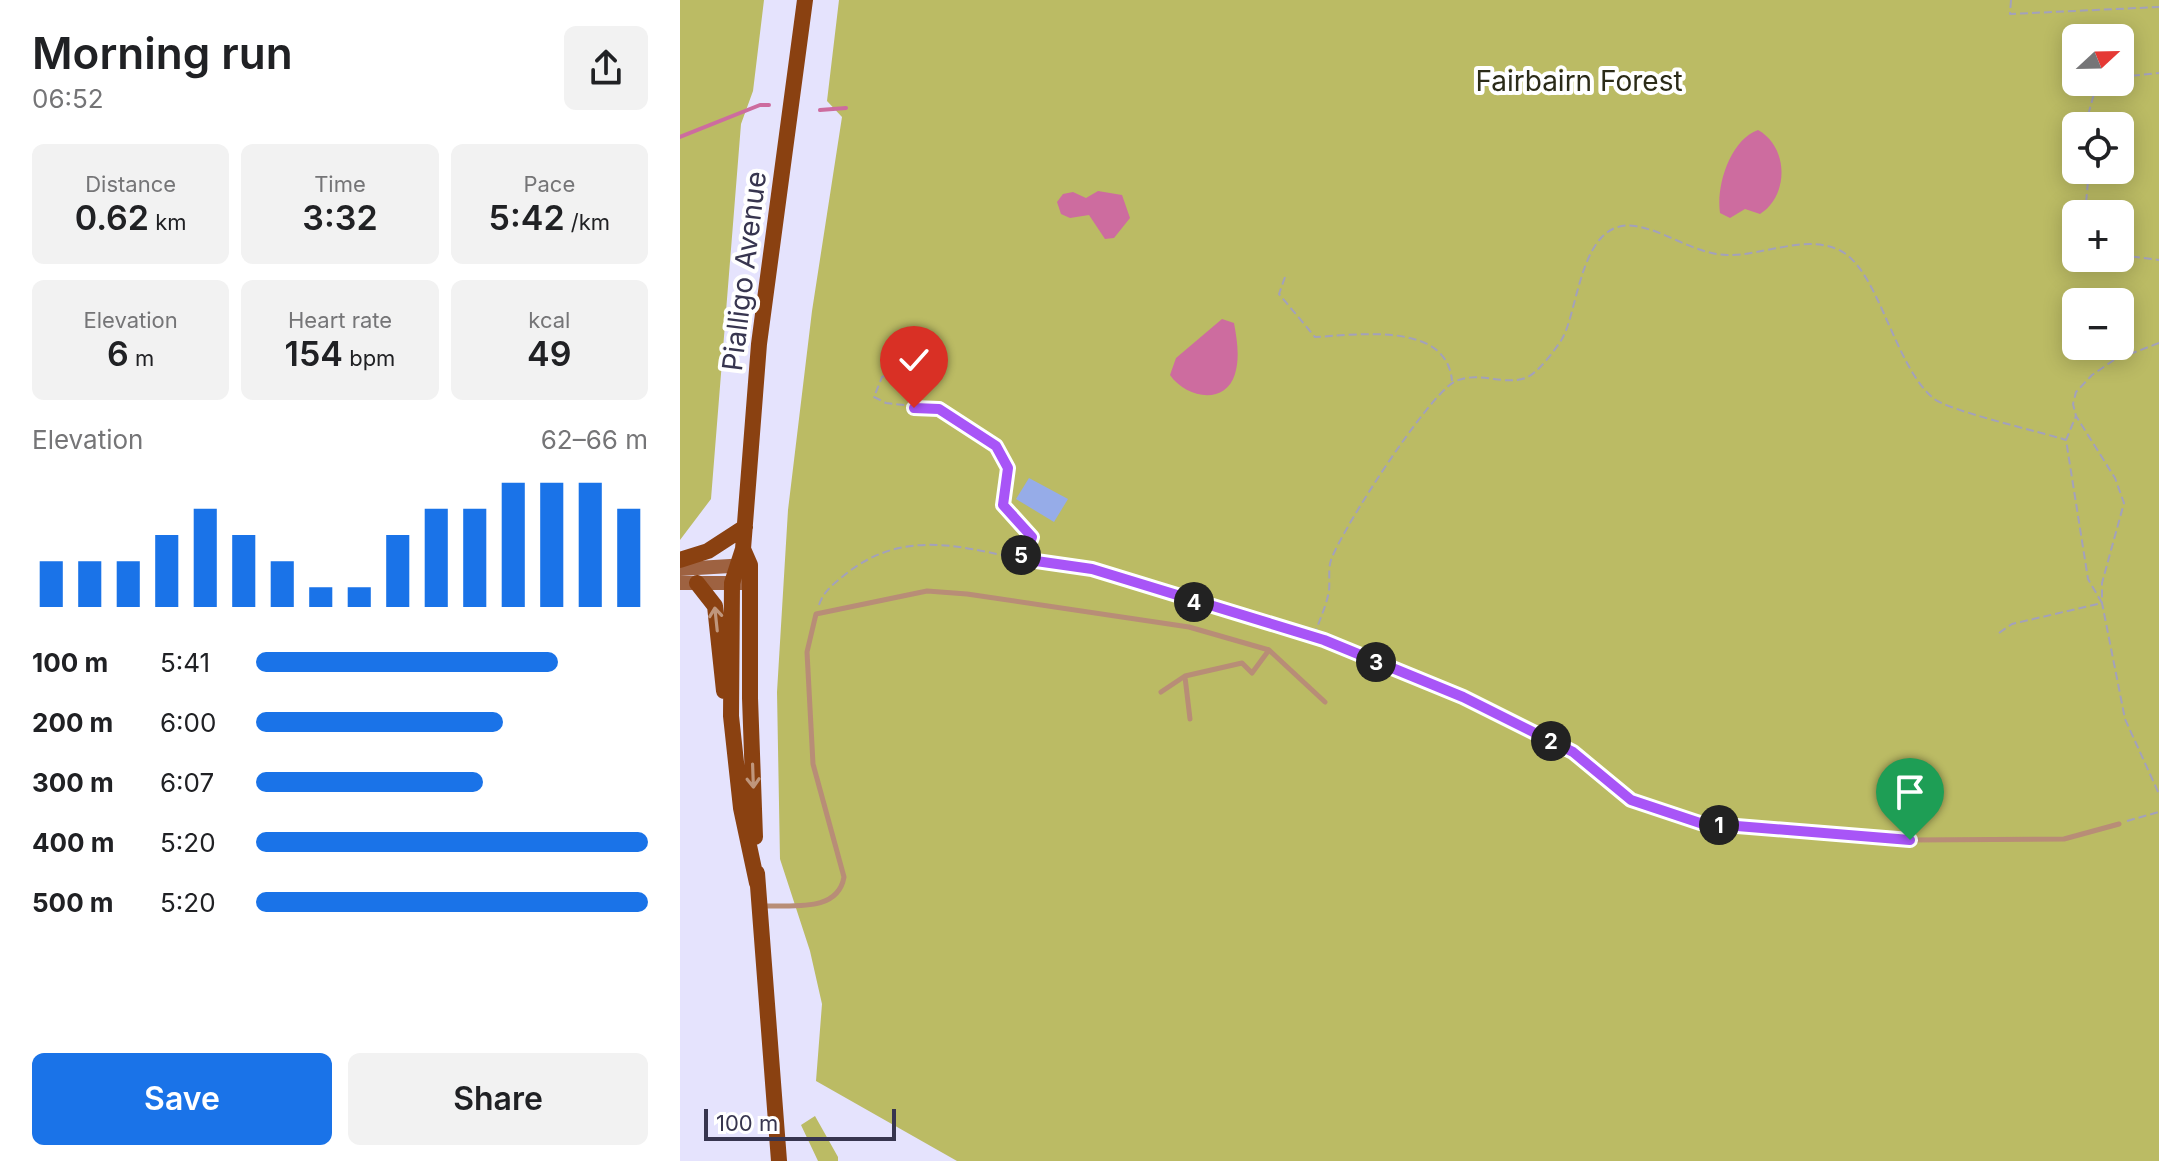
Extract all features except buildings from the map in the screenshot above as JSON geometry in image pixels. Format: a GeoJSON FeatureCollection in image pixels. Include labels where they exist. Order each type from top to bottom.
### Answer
{"type":"FeatureCollection","features":[{"type":"Feature","properties":{"kind":"main road","name":"Pialligo Avenue"},"geometry":{"type":"LineString","coordinates":[[779,1161],[757,883],[750,698],[750,583],[743,560],[759,344],[805,0]]}},
{"type":"Feature","properties":{"kind":"main road"},"geometry":{"type":"LineString","coordinates":[[680,560],[708,551],[745,527]]}},
{"type":"Feature","properties":{"kind":"main road","name":"Pialligo Avenue"},"geometry":{"type":"LineString","coordinates":[[743,560],[732,583],[731,716],[741,808],[757,883]]}},
{"type":"Feature","properties":{"kind":"main road"},"geometry":{"type":"LineString","coordinates":[[680,569],[743,560]]}},
{"type":"Feature","properties":{"kind":"main road"},"geometry":{"type":"LineString","coordinates":[[689,583],[750,583]]}},
{"type":"Feature","properties":{"kind":"main road"},"geometry":{"type":"LineString","coordinates":[[689,583],[715,606],[722,686],[731,716]]}},
{"type":"Feature","properties":{"kind":"lane"},"geometry":{"type":"LineString","coordinates":[[759,906],[832,901],[841,893],[844,877],[839,852],[813,764],[807,652],[816,614],[927,591],[967,594],[1189,627],[1269,650],[1325,702]]}},
{"type":"Feature","properties":{"kind":"lane"},"geometry":{"type":"LineString","coordinates":[[1161,692],[1185,676],[1242,663],[1252,673],[1269,650]]}},
{"type":"Feature","properties":{"kind":"lane"},"geometry":{"type":"LineString","coordinates":[[1353,652],[1463,697],[1573,752],[1631,800],[1700,823],[1910,840],[2064,839],[2119,824]]}},
{"type":"Feature","properties":{"kind":"lane"},"geometry":{"type":"LineString","coordinates":[[1185,676],[1190,719]]}},
{"type":"Feature","properties":{"kind":"path"},"geometry":{"type":"LineString","coordinates":[[2011,0],[2010,14],[2159,7]]}},
{"type":"Feature","properties":{"kind":"path"},"geometry":{"type":"LineString","coordinates":[[2134,76],[2159,73]]}},
{"type":"Feature","properties":{"kind":"path"},"geometry":{"type":"LineString","coordinates":[[1314,636],[1327,602],[1331,561],[1395,452],[1436,396],[1452,383],[1480,375],[1516,381],[1533,375],[1563,337],[1572,301],[1594,246],[1620,228],[1634,226],[1692,248],[1726,255],[1765,253],[1804,243],[1841,251],[1862,272],[1906,364],[1934,399],[2066,440]]}},
{"type":"Feature","properties":{"kind":"path"},"geometry":{"type":"LineString","coordinates":[[2134,257],[2159,260]]}},
{"type":"Feature","properties":{"kind":"path"},"geometry":{"type":"LineString","coordinates":[[1285,277],[1279,294],[1315,337],[1386,335],[1421,341],[1444,355],[1451,365],[1452,383]]}},
{"type":"Feature","properties":{"kind":"path"},"geometry":{"type":"LineString","coordinates":[[2102,603],[2088,579],[2066,440],[2076,416],[2076,392],[2092,375],[2114,360],[2159,343]]}},
{"type":"Feature","properties":{"kind":"path"},"geometry":{"type":"LineString","coordinates":[[887,375],[882,377],[874,397],[886,403],[939,409],[996,446],[1008,468],[1003,505],[1032,537],[1027,551],[1015,558]]}},
{"type":"Feature","properties":{"kind":"path"},"geometry":{"type":"LineString","coordinates":[[2076,416],[2115,478],[2124,503],[2102,583],[2102,603],[2125,719],[2159,794]]}},
{"type":"Feature","properties":{"kind":"path"},"geometry":{"type":"LineString","coordinates":[[816,614],[822,596],[831,586],[874,554],[911,544],[1092,569],[1314,636],[1353,652]]}},
{"type":"Feature","properties":{"kind":"path"},"geometry":{"type":"LineString","coordinates":[[1999,633],[2012,624],[2102,603]]}},
{"type":"Feature","properties":{"kind":"path"},"geometry":{"type":"LineString","coordinates":[[2119,824],[2159,812]]}},
{"type":"Feature","properties":{"kind":"green space"},"geometry":{"type":"Polygon","coordinates":[[[680,0],[764,0],[753,91],[741,124],[711,499],[680,540],[680,0]]]}},
{"type":"Feature","properties":{"kind":"green space","name":"Fairbairn Forest"},"geometry":{"type":"Polygon","coordinates":[[[839,0],[2159,0],[2159,1161],[957,1161],[816,1081],[822,1004],[810,951],[780,859],[777,692],[788,510],[812,311],[842,117],[827,101],[839,0]]]}},
{"type":"Feature","properties":{"kind":"green space"},"geometry":{"type":"Polygon","coordinates":[[[815,1116],[838,1161],[818,1161],[801,1125],[815,1116]]]}},
{"type":"Feature","properties":{"kind":"shaded area"},"geometry":{"type":"Polygon","coordinates":[[[1758,130],[1768,138],[1780,159],[1780,184],[1770,206],[1760,214],[1745,209],[1730,218],[1720,213],[1719,202],[1727,165],[1740,143],[1758,130]]]}},
{"type":"Feature","properties":{"kind":"shaded area"},"geometry":{"type":"Polygon","coordinates":[[[1098,191],[1122,195],[1130,218],[1114,238],[1105,239],[1089,215],[1070,218],[1061,214],[1057,202],[1063,194],[1073,192],[1086,198],[1098,191]]]}},
{"type":"Feature","properties":{"kind":"shaded area"},"geometry":{"type":"Polygon","coordinates":[[[1222,319],[1234,323],[1238,355],[1235,374],[1223,391],[1205,395],[1195,393],[1177,383],[1170,375],[1176,358],[1222,319]]]}},
{"type":"Feature","properties":{"kind":"waterway"},"geometry":{"type":"LineString","coordinates":[[680,137],[760,105],[769,105]]}},
{"type":"Feature","properties":{"kind":"waterway"},"geometry":{"type":"LineString","coordinates":[[820,110],[846,108]]}},
{"type":"Feature","properties":{"kind":"route"},"geometry":{"type":"LineString","coordinates":[[914,408],[939,409],[996,446],[1008,468],[1003,505],[1032,537],[1027,551],[1015,558],[1092,569],[1324,640],[1463,697],[1573,752],[1631,800],[1700,823],[1765,831],[1910,840]]}}]}
